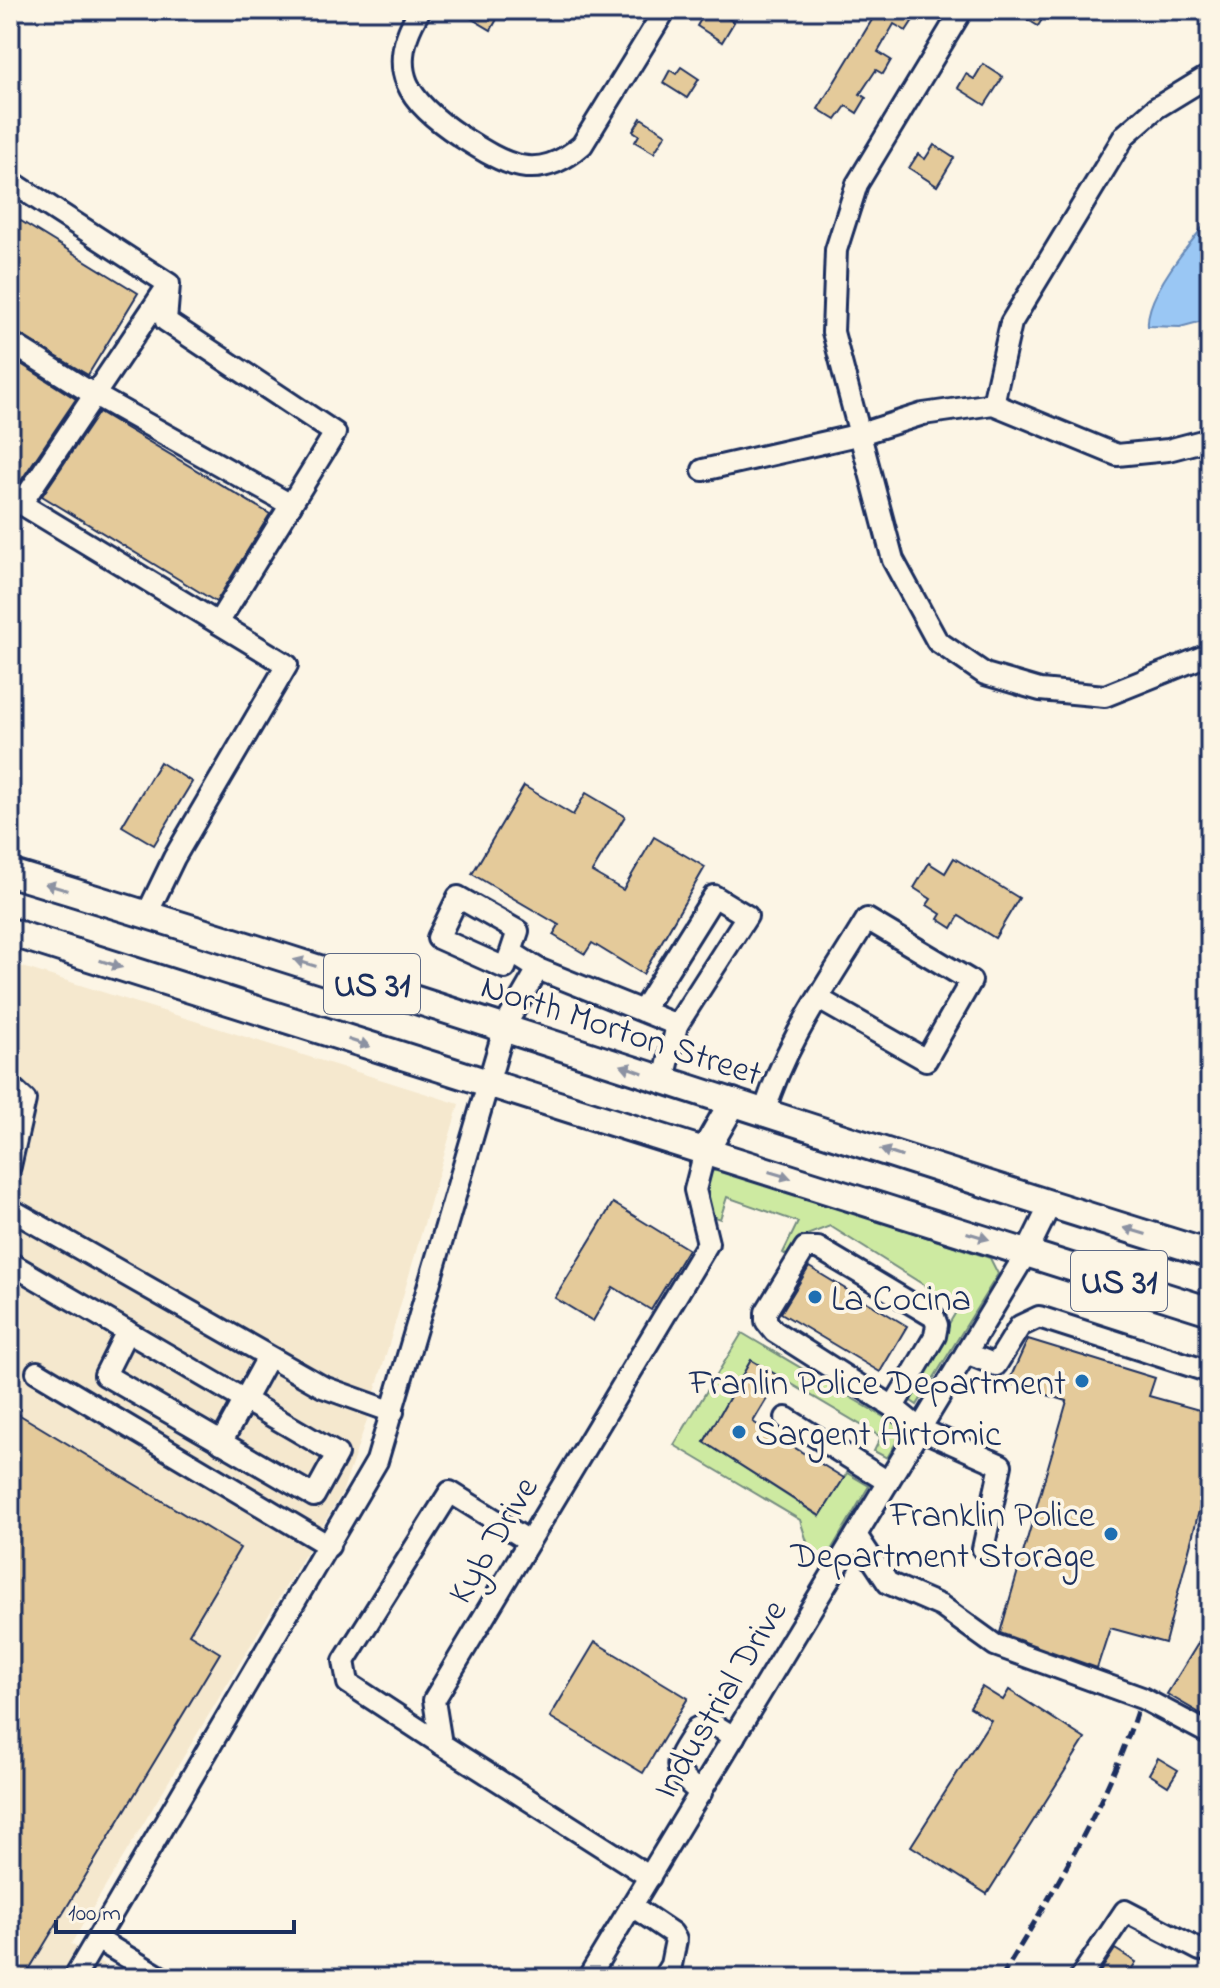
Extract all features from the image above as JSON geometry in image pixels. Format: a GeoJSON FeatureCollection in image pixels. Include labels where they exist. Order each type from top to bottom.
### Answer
{"type":"FeatureCollection","features":[{"type":"Feature","properties":{"kind":"main road","name":"North Morton Street"},"geometry":{"type":"LineString","coordinates":[[10,873],[505,1026],[764,1113],[1210,1254]]}},
{"type":"Feature","properties":{"kind":"main road","name":"US 31"},"geometry":{"type":"LineString","coordinates":[[10,932],[1210,1311]]}},
{"type":"Feature","properties":{"kind":"main road"},"geometry":{"type":"LineString","coordinates":[[705,1151],[733,1102]]}},
{"type":"Feature","properties":{"kind":"street"},"geometry":{"type":"LineString","coordinates":[[420,10],[405,40],[402,56],[403,72],[419,105],[498,160],[536,168],[562,160],[582,145],[665,10]]}},
{"type":"Feature","properties":{"kind":"street"},"geometry":{"type":"LineString","coordinates":[[962,10],[857,184],[836,250],[832,323],[857,435],[893,560],[937,641],[985,674],[1040,690],[1105,696],[1210,654]]}},
{"type":"Feature","properties":{"kind":"street"},"geometry":{"type":"LineString","coordinates":[[993,404],[1011,323],[1125,135],[1156,108],[1210,75]]}},
{"type":"Feature","properties":{"kind":"street"},"geometry":{"type":"LineString","coordinates":[[10,181],[169,284]]}},
{"type":"Feature","properties":{"kind":"street"},"geometry":{"type":"LineString","coordinates":[[147,914],[174,858],[287,665],[16,500],[169,284]]}},
{"type":"Feature","properties":{"kind":"street"},"geometry":{"type":"LineString","coordinates":[[169,284],[166,321],[335,433],[218,623]]}},
{"type":"Feature","properties":{"kind":"street"},"geometry":{"type":"LineString","coordinates":[[10,342],[93,394],[291,505]]}},
{"type":"Feature","properties":{"kind":"street"},"geometry":{"type":"LineString","coordinates":[[703,470],[857,435],[923,414],[993,404],[1117,455],[1168,450],[1210,439]]}},
{"type":"Feature","properties":{"kind":"street"},"geometry":{"type":"LineString","coordinates":[[642,1011],[714,896],[747,916],[677,1025],[664,1080]]}},
{"type":"Feature","properties":{"kind":"street"},"geometry":{"type":"LineString","coordinates":[[764,1113],[776,1073],[819,999],[867,919],[971,981],[926,1060],[819,999]]}},
{"type":"Feature","properties":{"kind":"street"},"geometry":{"type":"LineString","coordinates":[[511,952],[538,969],[677,1025]]}},
{"type":"Feature","properties":{"kind":"street"},"geometry":{"type":"LineString","coordinates":[[74,1978],[377,1461],[505,1026],[538,969]]}},
{"type":"Feature","properties":{"kind":"street"},"geometry":{"type":"LineString","coordinates":[[10,1086],[25,1100],[10,1166]]}},
{"type":"Feature","properties":{"kind":"street","name":"Kyb Drive"},"geometry":{"type":"LineString","coordinates":[[441,1744],[434,1700],[708,1243],[695,1190],[705,1151]]}},
{"type":"Feature","properties":{"kind":"street","name":"Industrial Drive"},"geometry":{"type":"LineString","coordinates":[[588,1978],[1027,1252],[1050,1205]]}},
{"type":"Feature","properties":{"kind":"street"},"geometry":{"type":"LineString","coordinates":[[10,1209],[323,1387],[393,1412]]}},
{"type":"Feature","properties":{"kind":"street"},"geometry":{"type":"LineString","coordinates":[[893,1407],[935,1336],[937,1325],[934,1317],[818,1248],[805,1248],[766,1312],[766,1321],[774,1331],[893,1407],[920,1429],[1001,1465],[983,1549]]}},
{"type":"Feature","properties":{"kind":"street"},"geometry":{"type":"LineString","coordinates":[[10,1263],[127,1331],[337,1454],[314,1496],[105,1375],[127,1331]]}},
{"type":"Feature","properties":{"kind":"street"},"geometry":{"type":"LineString","coordinates":[[966,1353],[996,1365],[1020,1326],[1039,1317],[1210,1372]]}},
{"type":"Feature","properties":{"kind":"street"},"geometry":{"type":"LineString","coordinates":[[221,1443],[268,1357]]}},
{"type":"Feature","properties":{"kind":"street"},"geometry":{"type":"LineString","coordinates":[[37,1372],[329,1546]]}},
{"type":"Feature","properties":{"kind":"street"},"geometry":{"type":"LineString","coordinates":[[786,1418],[888,1482]]}},
{"type":"Feature","properties":{"kind":"street"},"geometry":{"type":"LineString","coordinates":[[529,1541],[450,1492],[344,1661],[348,1683],[650,1877]]}},
{"type":"Feature","properties":{"kind":"street"},"geometry":{"type":"LineString","coordinates":[[856,1535],[888,1583],[941,1606],[995,1645],[1142,1698],[1210,1734]]}},
{"type":"Feature","properties":{"kind":"street"},"geometry":{"type":"LineString","coordinates":[[701,1793],[680,1778],[678,1759],[697,1728],[711,1723],[734,1737]]}},
{"type":"Feature","properties":{"kind":"street"},"geometry":{"type":"LineString","coordinates":[[632,1906],[672,1933],[676,1940],[671,1965],[663,1978]]}},
{"type":"Feature","properties":{"kind":"street"},"geometry":{"type":"LineString","coordinates":[[1080,1978],[1125,1911],[1205,1953],[1210,1932]]}},
{"type":"Feature","properties":{"kind":"street"},"geometry":{"type":"LineString","coordinates":[[97,1939],[162,1978]]}},
{"type":"Feature","properties":{"kind":"shaded area"},"geometry":{"type":"Polygon","coordinates":[[[10,963],[459,1104],[366,1423],[342,1493],[71,1944],[108,1967],[102,1978],[10,1978],[10,963]]]}},
{"type":"Feature","properties":{"kind":"green space"},"geometry":{"type":"Polygon","coordinates":[[[720,1169],[990,1258],[998,1274],[917,1405],[905,1397],[959,1307],[830,1226],[804,1236],[791,1258],[783,1253],[798,1222],[727,1197],[720,1219],[712,1216],[699,1188],[706,1173],[720,1169]]]}},
{"type":"Feature","properties":{"kind":"green space"},"geometry":{"type":"Polygon","coordinates":[[[742,1333],[904,1429],[887,1458],[874,1451],[881,1437],[751,1360],[704,1442],[819,1516],[847,1473],[869,1486],[824,1562],[811,1554],[800,1520],[674,1445],[742,1333]]]}},
{"type":"Feature","properties":{"kind":"water"},"geometry":{"type":"Polygon","coordinates":[[[1210,219],[1210,319],[1180,327],[1148,326],[1149,314],[1161,285],[1210,219]]]}},
{"type":"Feature","properties":{"kind":"building"},"geometry":{"type":"Polygon","coordinates":[[[457,10],[502,10],[491,30],[457,10]]]}},
{"type":"Feature","properties":{"kind":"building"},"geometry":{"type":"Polygon","coordinates":[[[878,10],[904,10],[915,17],[906,31],[894,24],[878,52],[891,60],[883,74],[876,70],[860,94],[866,98],[857,113],[846,106],[836,120],[818,109],[878,10]]]}},
{"type":"Feature","properties":{"kind":"building"},"geometry":{"type":"Polygon","coordinates":[[[1012,10],[1048,10],[1038,26],[1012,10]]]}},
{"type":"Feature","properties":{"kind":"building"},"geometry":{"type":"Polygon","coordinates":[[[715,11],[734,22],[722,42],[697,26],[704,14],[711,18],[715,11]]]}},
{"type":"Feature","properties":{"kind":"building"},"geometry":{"type":"Polygon","coordinates":[[[983,64],[1003,77],[985,105],[958,88],[966,74],[974,79],[983,64]]]}},
{"type":"Feature","properties":{"kind":"building"},"geometry":{"type":"Polygon","coordinates":[[[681,67],[699,79],[687,98],[663,83],[670,70],[676,74],[681,67]]]}},
{"type":"Feature","properties":{"kind":"building"},"geometry":{"type":"Polygon","coordinates":[[[641,118],[666,134],[654,153],[635,142],[639,135],[633,131],[641,118]]]}},
{"type":"Feature","properties":{"kind":"building"},"geometry":{"type":"Polygon","coordinates":[[[934,145],[954,158],[937,186],[909,168],[918,154],[925,159],[934,145]]]}},
{"type":"Feature","properties":{"kind":"building"},"geometry":{"type":"Polygon","coordinates":[[[16,218],[138,293],[88,375],[10,329],[10,228],[16,218]]]}},
{"type":"Feature","properties":{"kind":"building"},"geometry":{"type":"Polygon","coordinates":[[[21,364],[76,399],[20,482],[10,477],[10,383],[21,364]]]}},
{"type":"Feature","properties":{"kind":"building"},"geometry":{"type":"Polygon","coordinates":[[[99,412],[270,514],[216,602],[42,496],[99,412]]]}},
{"type":"Feature","properties":{"kind":"building"},"geometry":{"type":"Polygon","coordinates":[[[160,762],[192,782],[154,845],[122,826],[160,762]]]}},
{"type":"Feature","properties":{"kind":"building"},"geometry":{"type":"Polygon","coordinates":[[[524,786],[573,815],[586,793],[625,816],[592,872],[623,890],[654,837],[705,867],[643,974],[592,943],[585,954],[553,935],[559,925],[472,874],[524,786]]]}},
{"type":"Feature","properties":{"kind":"building"},"geometry":{"type":"Polygon","coordinates":[[[954,858],[1019,898],[995,938],[959,916],[952,928],[938,919],[941,914],[927,905],[931,899],[914,888],[929,863],[945,873],[954,858]]]}},
{"type":"Feature","properties":{"kind":"building"},"geometry":{"type":"Polygon","coordinates":[[[613,1203],[688,1249],[651,1310],[613,1287],[593,1321],[555,1298],[613,1203]]]}},
{"type":"Feature","properties":{"kind":"building"},"geometry":{"type":"Polygon","coordinates":[[[809,1267],[907,1326],[880,1372],[781,1313],[809,1267]]]}},
{"type":"Feature","properties":{"kind":"building","name":"Franklin Police Department Storage"},"geometry":{"type":"Polygon","coordinates":[[[1028,1339],[1155,1378],[1149,1396],[1210,1413],[1210,1468],[1165,1643],[1110,1628],[1097,1668],[1000,1633],[1067,1401],[1008,1383],[1028,1339]]]}},
{"type":"Feature","properties":{"kind":"building","name":"Sargent Airtomic"},"geometry":{"type":"Polygon","coordinates":[[[751,1360],[780,1377],[753,1422],[844,1478],[820,1516],[704,1442],[751,1360]]]}},
{"type":"Feature","properties":{"kind":"building"},"geometry":{"type":"Polygon","coordinates":[[[10,1409],[240,1548],[189,1634],[220,1653],[24,1978],[10,1978],[10,1409]]]}},
{"type":"Feature","properties":{"kind":"building"},"geometry":{"type":"Polygon","coordinates":[[[1210,1624],[1210,1719],[1167,1694],[1210,1624]]]}},
{"type":"Feature","properties":{"kind":"building"},"geometry":{"type":"Polygon","coordinates":[[[595,1642],[688,1698],[643,1773],[550,1717],[595,1642]]]}},
{"type":"Feature","properties":{"kind":"building"},"geometry":{"type":"Polygon","coordinates":[[[982,1687],[1003,1700],[1009,1690],[1085,1739],[987,1894],[911,1846],[991,1720],[970,1707],[982,1687]]]}},
{"type":"Feature","properties":{"kind":"building"},"geometry":{"type":"Polygon","coordinates":[[[1158,1758],[1178,1770],[1168,1786],[1149,1774],[1158,1758]]]}},
{"type":"Feature","properties":{"kind":"building"},"geometry":{"type":"Polygon","coordinates":[[[1115,1949],[1136,1962],[1126,1978],[1096,1978],[1115,1949]]]}},
{"type":"Feature","properties":{"kind":"railway"},"geometry":{"type":"LineString","coordinates":[[1001,1978],[1095,1813],[1138,1708]]}},
{"type":"Feature","properties":{"kind":"place","name":"La Cocina"},"geometry":{"type":"Point","coordinates":[815,1297]}},
{"type":"Feature","properties":{"kind":"place","name":"Franlin Police Department"},"geometry":{"type":"Point","coordinates":[1082,1381]}},
{"type":"Feature","properties":{"kind":"place","name":"Sargent Airtomic"},"geometry":{"type":"Point","coordinates":[739,1432]}},
{"type":"Feature","properties":{"kind":"place","name":"Franklin Police Department Storage"},"geometry":{"type":"Point","coordinates":[1111,1534]}}]}
